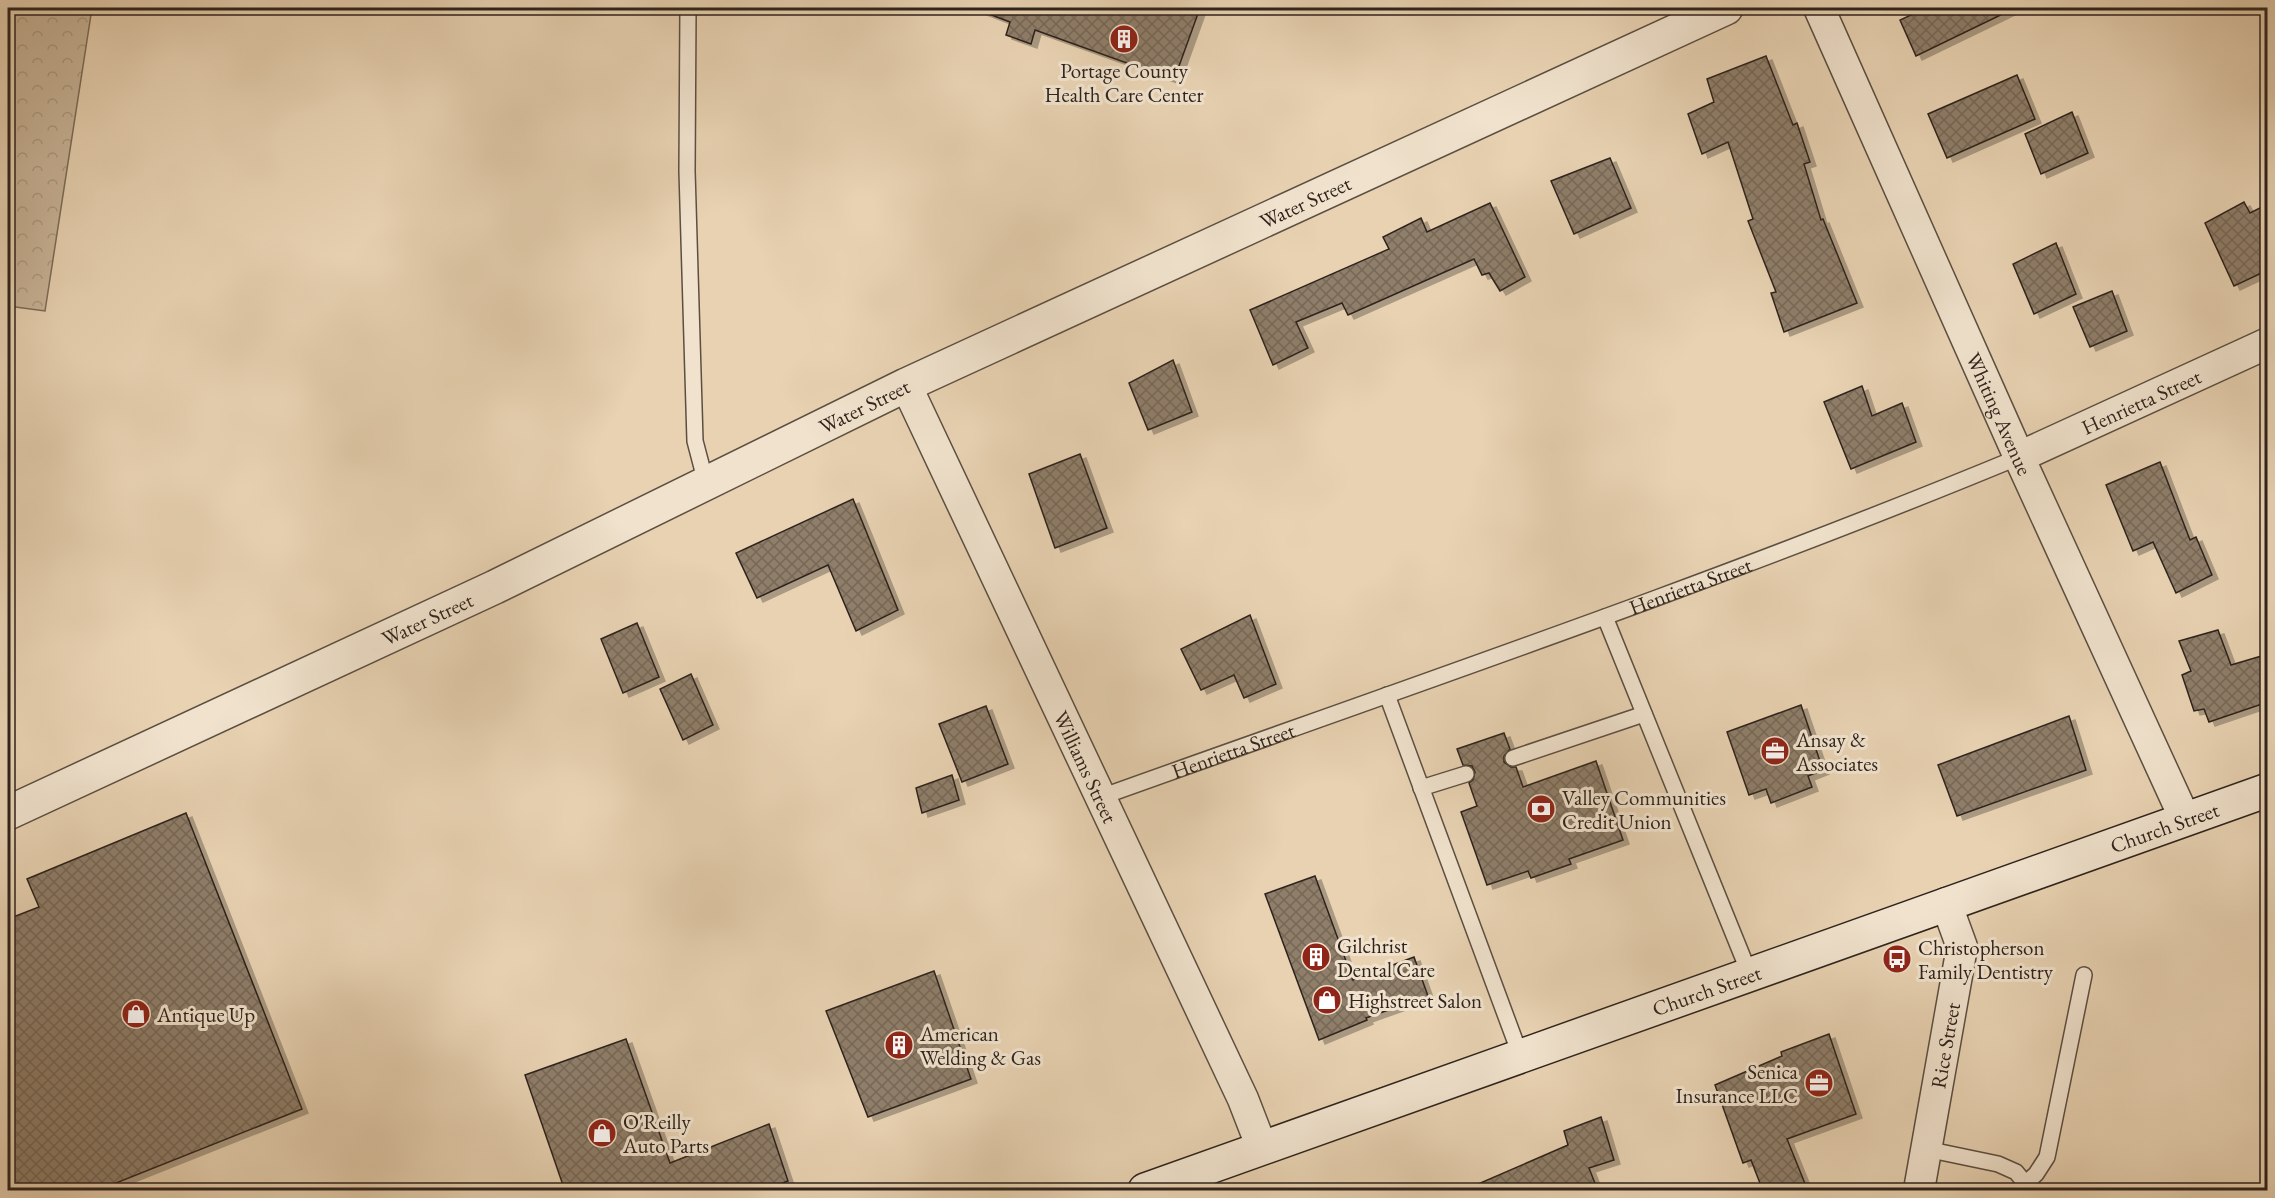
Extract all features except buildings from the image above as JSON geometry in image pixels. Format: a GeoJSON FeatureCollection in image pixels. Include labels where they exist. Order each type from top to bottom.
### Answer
{"type":"FeatureCollection","features":[{"type":"Feature","properties":{"kind":"street","name":"Water Street"},"geometry":{"type":"LineString","coordinates":[[8,813],[495,587],[906,385],[1726,8]]}},
{"type":"Feature","properties":{"kind":"street","name":"Whiting Avenue"},"geometry":{"type":"LineString","coordinates":[[1820,8],[2019,457],[2185,819]]}},
{"type":"Feature","properties":{"kind":"street","name":"Henrietta Street"},"geometry":{"type":"LineString","coordinates":[[2019,457],[2268,343]]}},
{"type":"Feature","properties":{"kind":"street","name":"Williams Street"},"geometry":{"type":"LineString","coordinates":[[906,385],[1248,1110],[1262,1148]]}},
{"type":"Feature","properties":{"kind":"street","name":"Church Street"},"geometry":{"type":"LineString","coordinates":[[1145,1191],[1946,903],[2268,790]]}},
{"type":"Feature","properties":{"kind":"street","name":"Rice Street"},"geometry":{"type":"LineString","coordinates":[[1919,1191],[1962,948],[1946,903]]}},
{"type":"Feature","properties":{"kind":"lane"},"geometry":{"type":"LineString","coordinates":[[688,8],[687,171],[695,441],[706,483]]}},
{"type":"Feature","properties":{"kind":"lane","name":"Henrietta Street"},"geometry":{"type":"LineString","coordinates":[[1101,797],[1605,617],[1872,518],[2019,457]]}},
{"type":"Feature","properties":{"kind":"lane"},"geometry":{"type":"LineString","coordinates":[[1605,617],[1750,975]]}},
{"type":"Feature","properties":{"kind":"lane"},"geometry":{"type":"LineString","coordinates":[[1387,695],[1521,1057]]}},
{"type":"Feature","properties":{"kind":"lane"},"geometry":{"type":"LineString","coordinates":[[1513,758],[1644,714]]}},
{"type":"Feature","properties":{"kind":"lane"},"geometry":{"type":"LineString","coordinates":[[1421,788],[1466,774]]}},
{"type":"Feature","properties":{"kind":"lane"},"geometry":{"type":"LineString","coordinates":[[1926,1149],[1998,1164],[2016,1172],[2029,1187],[2048,1157],[2084,975]]}},
{"type":"Feature","properties":{"kind":"green space"},"geometry":{"type":"Polygon","coordinates":[[[8,8],[92,8],[45,311],[8,306],[8,8]]]}},
{"type":"Feature","properties":{"kind":"place","name":"Portage County Health Care Center"},"geometry":{"type":"Point","coordinates":[1124,39]}},
{"type":"Feature","properties":{"kind":"place","name":"Ansay & Associates"},"geometry":{"type":"Point","coordinates":[1775,751]}},
{"type":"Feature","properties":{"kind":"place","name":"Valley Communities Credit Union"},"geometry":{"type":"Point","coordinates":[1541,809]}},
{"type":"Feature","properties":{"kind":"place","name":"Gilchrist Dental Care"},"geometry":{"type":"Point","coordinates":[1316,957]}},
{"type":"Feature","properties":{"kind":"place","name":"Christopherson Family Dentistry"},"geometry":{"type":"Point","coordinates":[1897,959]}},
{"type":"Feature","properties":{"kind":"place","name":"Highstreet Salon"},"geometry":{"type":"Point","coordinates":[1327,1000]}},
{"type":"Feature","properties":{"kind":"place","name":"Antique Up"},"geometry":{"type":"Point","coordinates":[136,1014]}},
{"type":"Feature","properties":{"kind":"place","name":"American Welding & Gas"},"geometry":{"type":"Point","coordinates":[899,1045]}},
{"type":"Feature","properties":{"kind":"place","name":"Senica Insurance LLC"},"geometry":{"type":"Point","coordinates":[1819,1083]}},
{"type":"Feature","properties":{"kind":"place","name":"O'Reilly Auto Parts"},"geometry":{"type":"Point","coordinates":[602,1133]}}]}
